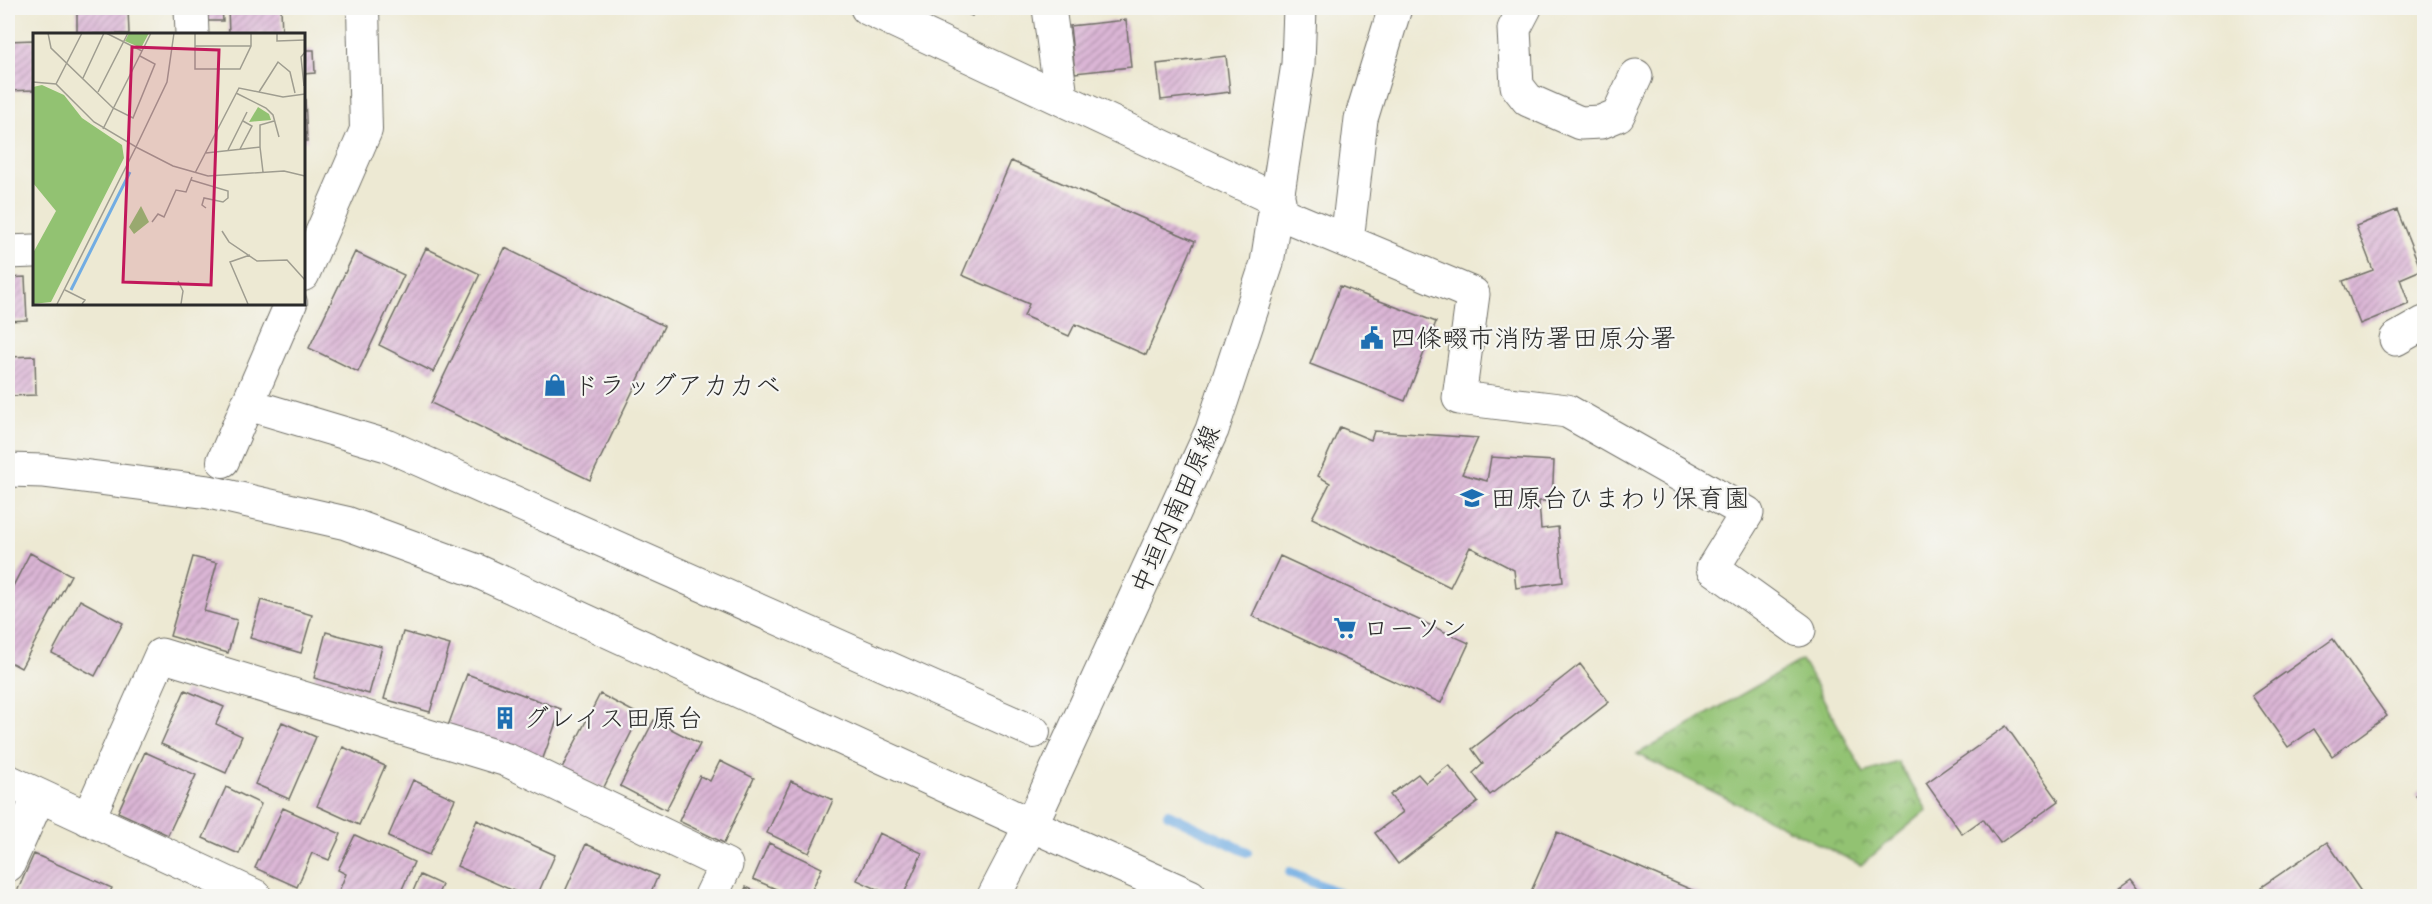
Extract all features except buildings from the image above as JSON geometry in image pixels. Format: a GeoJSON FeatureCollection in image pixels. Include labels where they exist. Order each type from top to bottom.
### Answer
{"type":"FeatureCollection","features":[{"type":"Feature","properties":{"kind":"street"},"geometry":{"type":"LineString","coordinates":[[191,8],[192,33]]}},
{"type":"Feature","properties":{"kind":"street"},"geometry":{"type":"LineString","coordinates":[[304,273],[366,130],[363,8]]}},
{"type":"Feature","properties":{"kind":"street"},"geometry":{"type":"LineString","coordinates":[[867,8],[1061,97],[1347,241],[1473,294],[1460,398],[1567,411],[1747,513],[1713,568],[1799,630]]}},
{"type":"Feature","properties":{"kind":"street"},"geometry":{"type":"LineString","coordinates":[[1049,8],[1061,97]]}},
{"type":"Feature","properties":{"kind":"street","name":"中垣内南田原線"},"geometry":{"type":"LineString","coordinates":[[994,897],[1031,825],[1212,430],[1267,263],[1278,206],[1298,64],[1300,8]]}},
{"type":"Feature","properties":{"kind":"street"},"geometry":{"type":"LineString","coordinates":[[1347,241],[1361,119],[1395,8]]}},
{"type":"Feature","properties":{"kind":"street"},"geometry":{"type":"LineString","coordinates":[[1525,8],[1514,29],[1517,86],[1527,99],[1580,123],[1601,122],[1618,115],[1636,76]]}},
{"type":"Feature","properties":{"kind":"street"},"geometry":{"type":"LineString","coordinates":[[8,252],[33,251]]}},
{"type":"Feature","properties":{"kind":"street"},"geometry":{"type":"LineString","coordinates":[[223,461],[291,304]]}},
{"type":"Feature","properties":{"kind":"street"},"geometry":{"type":"LineString","coordinates":[[2396,339],[2424,323]]}},
{"type":"Feature","properties":{"kind":"street"},"geometry":{"type":"LineString","coordinates":[[247,404],[388,446],[1034,732]]}},
{"type":"Feature","properties":{"kind":"street"},"geometry":{"type":"LineString","coordinates":[[8,470],[43,471],[209,492],[346,524],[477,571],[1190,897]]}},
{"type":"Feature","properties":{"kind":"street"},"geometry":{"type":"LineString","coordinates":[[88,819],[161,655],[507,760],[726,865],[711,897]]}},
{"type":"Feature","properties":{"kind":"street"},"geometry":{"type":"LineString","coordinates":[[8,781],[255,897]]}},
{"type":"Feature","properties":{"kind":"street"},"geometry":{"type":"LineString","coordinates":[[8,865],[39,796]]}},
{"type":"Feature","properties":{"kind":"green space"},"geometry":{"type":"Polygon","coordinates":[[[1802,660],[1864,773],[1898,762],[1927,810],[1861,865],[1637,754],[1802,660]]]}},
{"type":"Feature","properties":{"kind":"waterway"},"geometry":{"type":"LineString","coordinates":[[1168,814],[1247,852]]}},
{"type":"Feature","properties":{"kind":"waterway"},"geometry":{"type":"LineString","coordinates":[[1290,872],[1345,896]]}},
{"type":"Feature","properties":{"kind":"place","name":"四條畷市消防署田原分署"},"geometry":{"type":"Point","coordinates":[1372,338]}},
{"type":"Feature","properties":{"kind":"place","name":"ドラッグアカカベ"},"geometry":{"type":"Point","coordinates":[555,385]}},
{"type":"Feature","properties":{"kind":"place","name":"田原台ひまわり保育園"},"geometry":{"type":"Point","coordinates":[1472,498]}},
{"type":"Feature","properties":{"kind":"place","name":"ローソン"},"geometry":{"type":"Point","coordinates":[1345,628]}},
{"type":"Feature","properties":{"kind":"place","name":"グレイス田原台"},"geometry":{"type":"Point","coordinates":[505,718]}}]}
